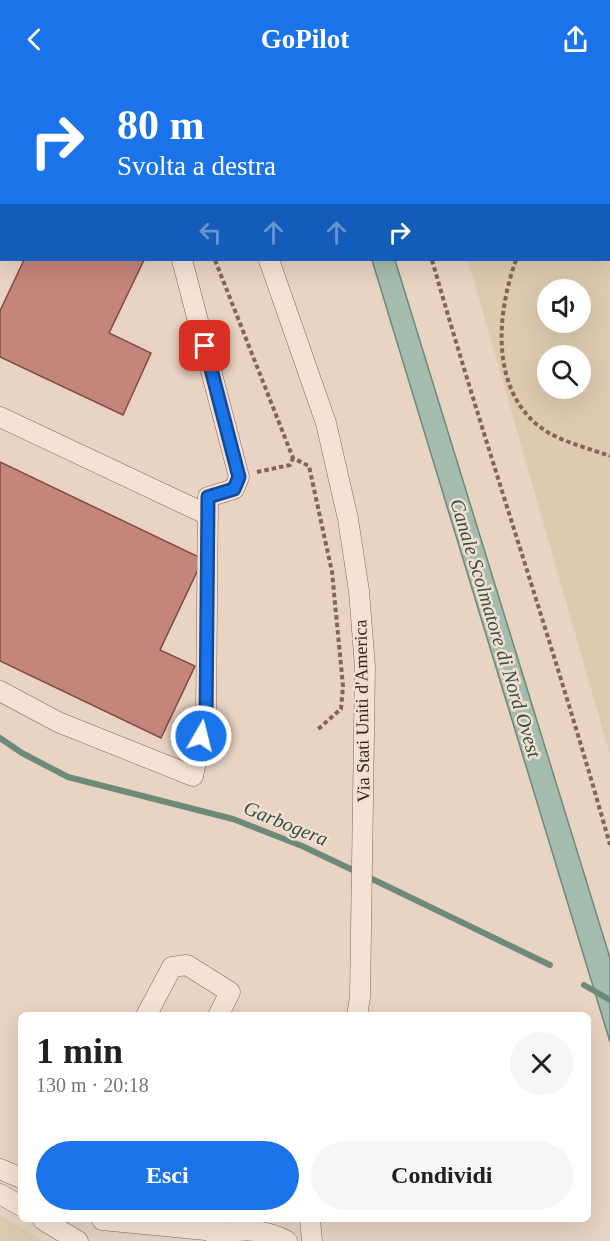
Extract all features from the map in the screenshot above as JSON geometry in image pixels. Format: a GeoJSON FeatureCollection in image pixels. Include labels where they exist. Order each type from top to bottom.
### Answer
{"type":"FeatureCollection","features":[{"type":"Feature","properties":{"kind":"street"},"geometry":{"type":"LineString","coordinates":[[0,691],[58,722],[193,776],[206,716],[208,497],[237,481],[182,261]]}},
{"type":"Feature","properties":{"kind":"street","name":"Via Stati Uniti d'America"},"geometry":{"type":"LineString","coordinates":[[268,261],[326,423],[348,519],[358,591],[365,667],[360,997],[358,1012]]}},
{"type":"Feature","properties":{"kind":"street"},"geometry":{"type":"LineString","coordinates":[[0,417],[208,515]]}},
{"type":"Feature","properties":{"kind":"street"},"geometry":{"type":"LineString","coordinates":[[148,1012],[172,967],[187,965],[230,992],[220,1012]]}},
{"type":"Feature","properties":{"kind":"street"},"geometry":{"type":"LineString","coordinates":[[0,1169],[18,1177]]}},
{"type":"Feature","properties":{"kind":"street"},"geometry":{"type":"LineString","coordinates":[[1,1195],[18,1199]]}},
{"type":"Feature","properties":{"kind":"street"},"geometry":{"type":"LineString","coordinates":[[1,1195],[18,1204]]}},
{"type":"Feature","properties":{"kind":"street"},"geometry":{"type":"LineString","coordinates":[[46,1222],[78,1241]]}},
{"type":"Feature","properties":{"kind":"street"},"geometry":{"type":"LineString","coordinates":[[151,1222],[175,1223],[226,1232]]}},
{"type":"Feature","properties":{"kind":"street"},"geometry":{"type":"LineString","coordinates":[[310,1222],[312,1241]]}},
{"type":"Feature","properties":{"kind":"street"},"geometry":{"type":"LineString","coordinates":[[204,1241],[226,1232],[260,1225],[287,1241]]}},
{"type":"Feature","properties":{"kind":"path"},"geometry":{"type":"LineString","coordinates":[[215,261],[293,458],[309,466],[332,572],[343,686],[341,708],[317,730]]}},
{"type":"Feature","properties":{"kind":"path"},"geometry":{"type":"LineString","coordinates":[[432,261],[470,390],[583,749],[610,845]]}},
{"type":"Feature","properties":{"kind":"path"},"geometry":{"type":"LineString","coordinates":[[516,261],[502,315],[501,342],[507,376],[518,403],[535,423],[560,437],[610,456]]}},
{"type":"Feature","properties":{"kind":"path"},"geometry":{"type":"LineString","coordinates":[[237,481],[290,465],[293,458]]}},
{"type":"Feature","properties":{"kind":"shaded area"},"geometry":{"type":"Polygon","coordinates":[[[468,261],[610,261],[610,755],[468,261]]]}},
{"type":"Feature","properties":{"kind":"shaded area"},"geometry":{"type":"Polygon","coordinates":[[[0,1215],[2,1216],[43,1241],[0,1241],[0,1215]]]}},
{"type":"Feature","properties":{"kind":"water","name":"Canale Scolmatore di Nord Ovest"},"geometry":{"type":"Polygon","coordinates":[[[372,261],[395,261],[610,958],[610,1042],[372,261]]]}},
{"type":"Feature","properties":{"kind":"building"},"geometry":{"type":"Polygon","coordinates":[[[24,261],[144,261],[109,333],[151,353],[123,415],[0,357],[0,311],[24,261]]]}},
{"type":"Feature","properties":{"kind":"building"},"geometry":{"type":"Polygon","coordinates":[[[0,462],[203,559],[160,650],[195,666],[161,738],[0,661],[0,462]]]}},
{"type":"Feature","properties":{"kind":"waterway","name":"Garbogera"},"geometry":{"type":"LineString","coordinates":[[0,738],[22,753],[68,777],[233,819],[302,846],[357,872]]}},
{"type":"Feature","properties":{"kind":"waterway","name":"Garbogera"},"geometry":{"type":"LineString","coordinates":[[366,876],[550,965]]}},
{"type":"Feature","properties":{"kind":"waterway","name":"Garbogera"},"geometry":{"type":"LineString","coordinates":[[584,985],[610,1000]]}},
{"type":"Feature","properties":{"kind":"route"},"geometry":{"type":"LineString","coordinates":[[201,736],[206,716],[208,497],[234,489],[239,477],[205,346]]}}]}
